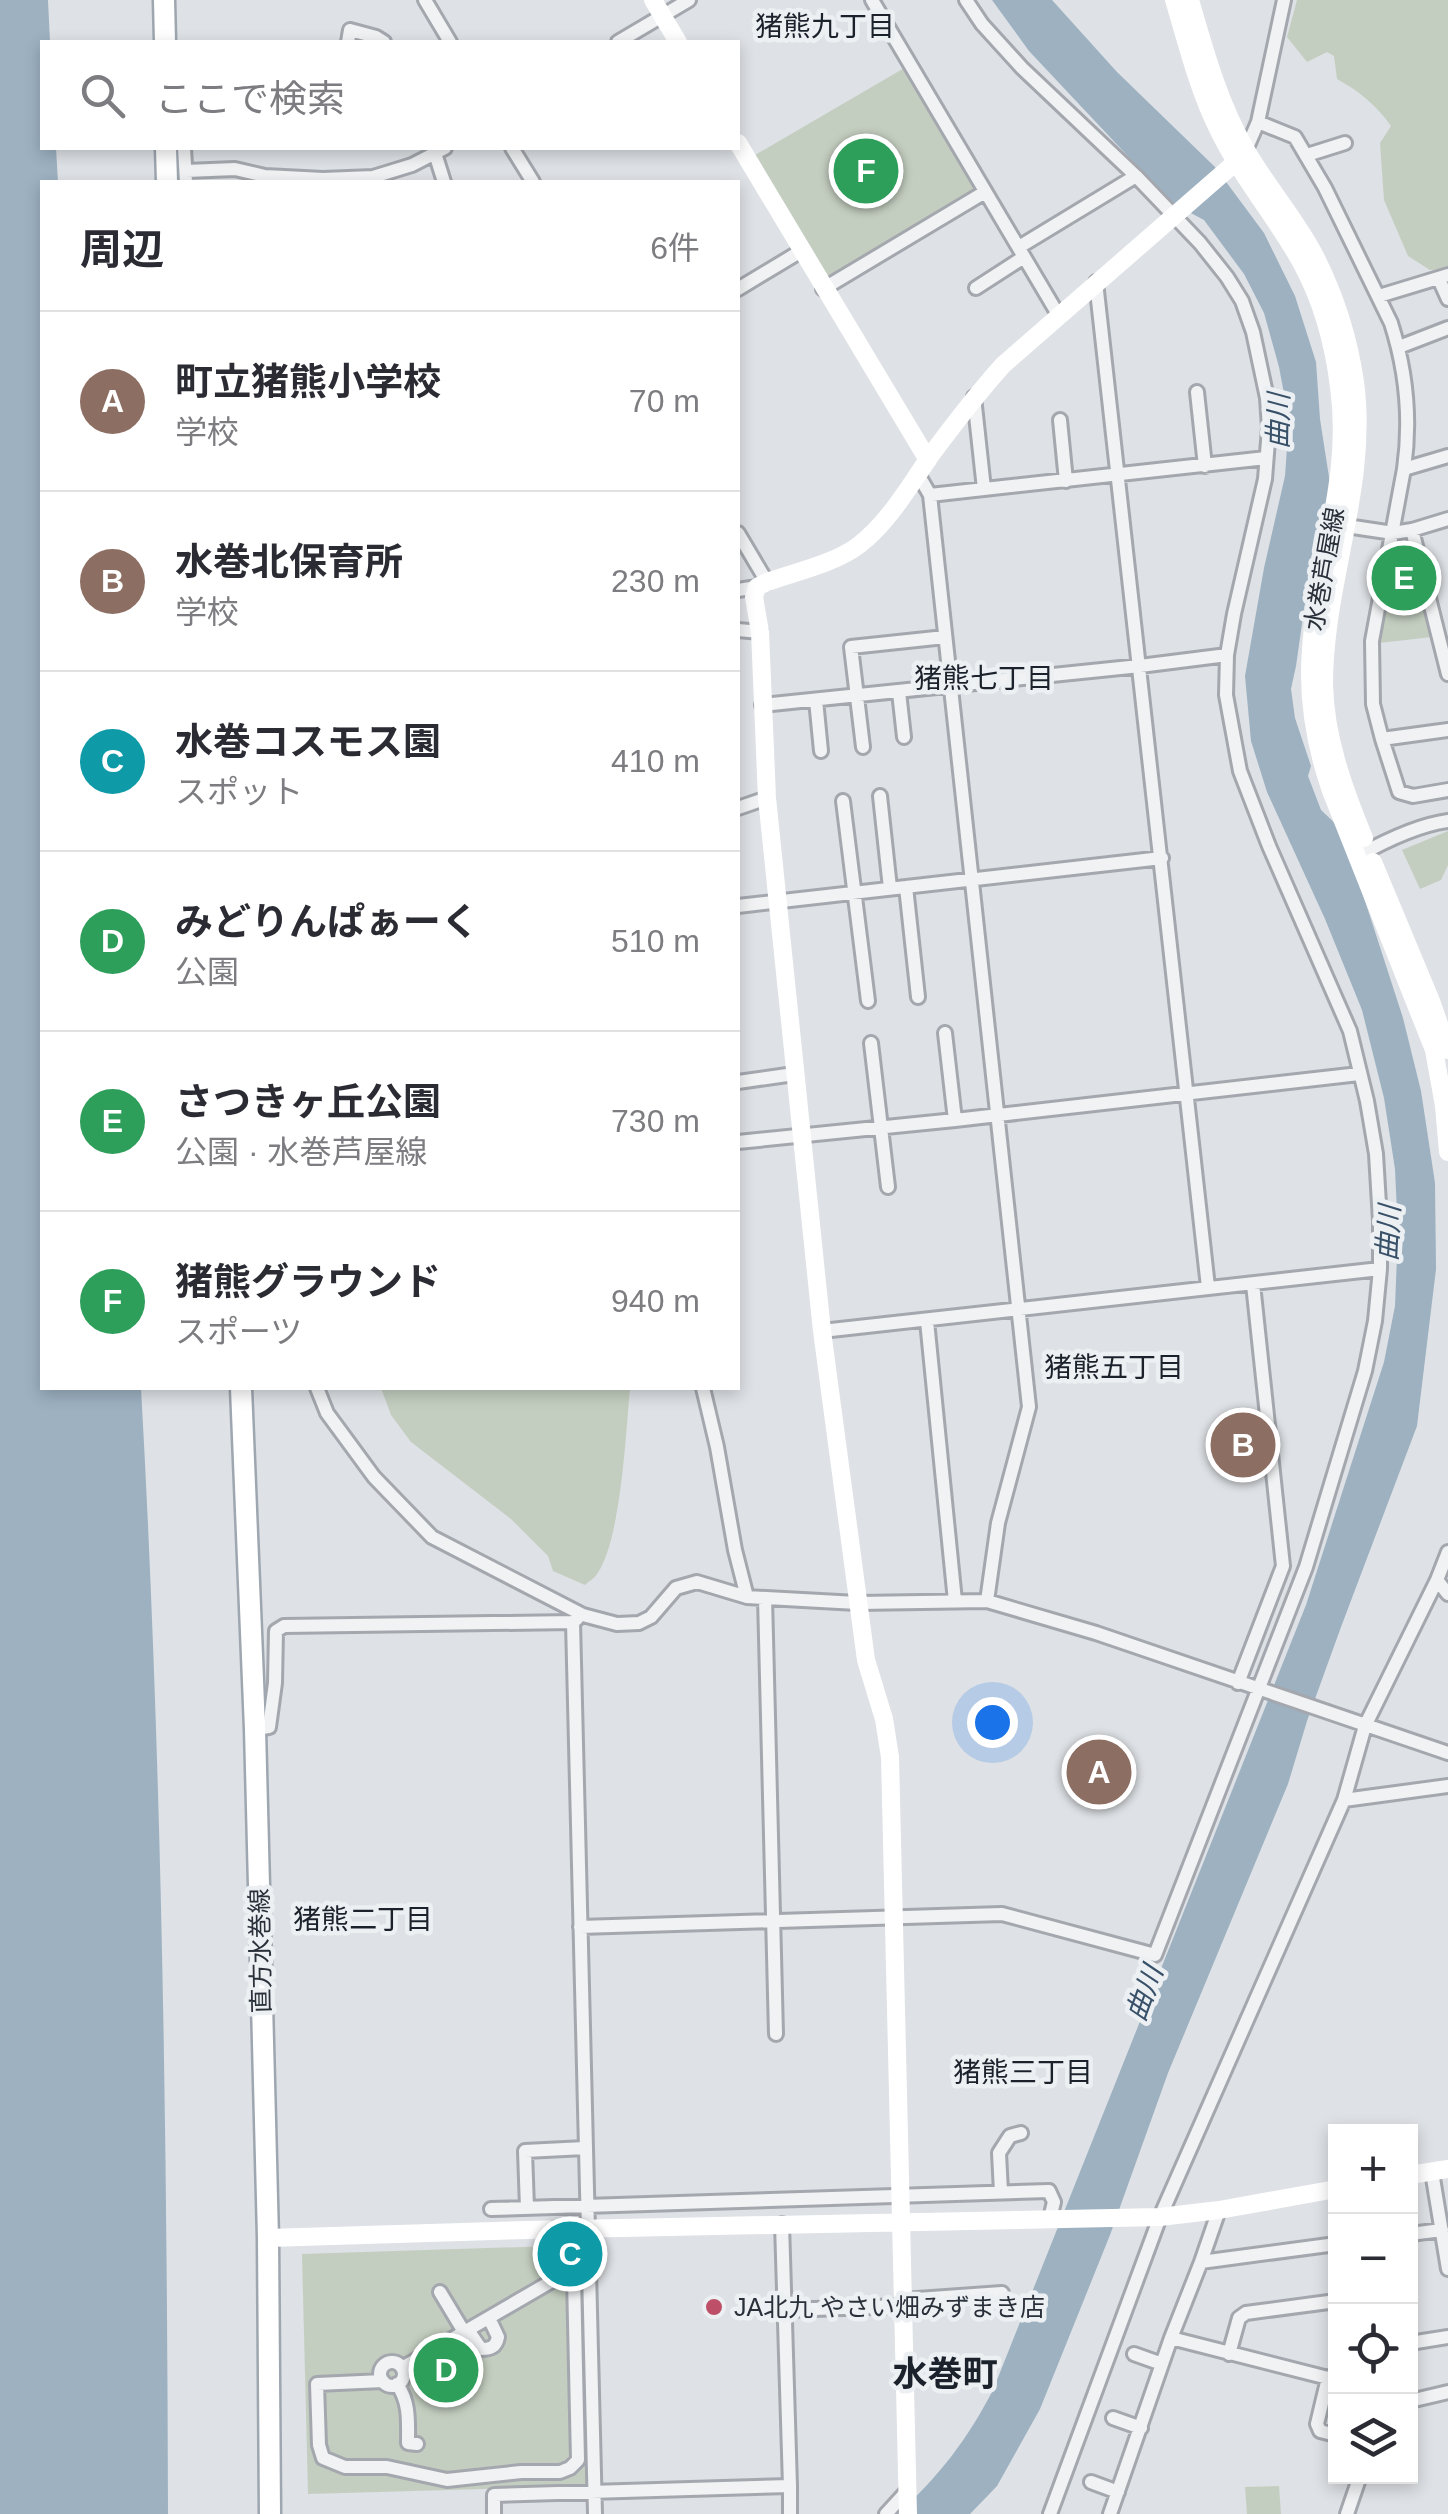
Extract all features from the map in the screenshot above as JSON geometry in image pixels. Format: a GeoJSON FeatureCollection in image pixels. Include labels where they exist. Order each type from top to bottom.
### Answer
{"type":"FeatureCollection","features":[{"type":"Feature","properties":{"kind":"main road"},"geometry":{"type":"LineString","coordinates":[[164,0],[165,40]]}},
{"type":"Feature","properties":{"kind":"main road"},"geometry":{"type":"LineString","coordinates":[[167,150],[180,179]]}},
{"type":"Feature","properties":{"kind":"main road","name":"直方水巻線"},"geometry":{"type":"LineString","coordinates":[[241,1390],[255,1729],[268,2238],[270,2514]]}},
{"type":"Feature","properties":{"kind":"street"},"geometry":{"type":"LineString","coordinates":[[425,0],[449,40]]}},
{"type":"Feature","properties":{"kind":"street"},"geometry":{"type":"LineString","coordinates":[[620,40],[658,8],[689,0]]}},
{"type":"Feature","properties":{"kind":"street"},"geometry":{"type":"LineString","coordinates":[[872,0],[1059,316]]}},
{"type":"Feature","properties":{"kind":"street"},"geometry":{"type":"LineString","coordinates":[[580,1927],[1002,1914],[1155,1955],[1306,1567],[1365,1371],[1380,1270],[1376,1154],[1367,1101],[1350,1031],[1240,771],[1226,695],[1227,655],[1265,479],[1269,428],[1267,398],[1248,316],[1227,277],[1176,214],[1022,68],[966,0]]}},
{"type":"Feature","properties":{"kind":"street","name":"水巻芦屋線"},"geometry":{"type":"LineString","coordinates":[[1174,0],[1218,129],[1303,266],[1320,306],[1339,383],[1344,425],[1340,525],[1314,618],[1310,651],[1313,723],[1320,762],[1430,1001],[1448,1050]]}},
{"type":"Feature","properties":{"kind":"street","name":"水巻芦屋線"},"geometry":{"type":"LineString","coordinates":[[1190,0],[1237,161]]}},
{"type":"Feature","properties":{"kind":"street"},"geometry":{"type":"LineString","coordinates":[[740,590],[762,585],[858,546],[875,530],[974,397],[1003,365],[1237,161],[1258,122],[1284,0]]}},
{"type":"Feature","properties":{"kind":"street"},"geometry":{"type":"LineString","coordinates":[[658,8],[677,40]]}},
{"type":"Feature","properties":{"kind":"street"},"geometry":{"type":"LineString","coordinates":[[348,40],[350,30],[381,40]]}},
{"type":"Feature","properties":{"kind":"street"},"geometry":{"type":"LineString","coordinates":[[1258,122],[1295,137],[1379,296],[1399,346],[1408,439],[1372,642],[1373,704],[1399,792],[1413,796],[1448,790]]}},
{"type":"Feature","properties":{"kind":"street"},"geometry":{"type":"LineString","coordinates":[[1306,155],[1344,143]]}},
{"type":"Feature","properties":{"kind":"street"},"geometry":{"type":"LineString","coordinates":[[740,146],[924,468],[930,495],[1029,1407],[998,1523],[987,1601]]}},
{"type":"Feature","properties":{"kind":"street"},"geometry":{"type":"LineString","coordinates":[[184,150],[180,179],[235,169],[265,180],[373,176],[412,165],[438,150],[444,180]]}},
{"type":"Feature","properties":{"kind":"street"},"geometry":{"type":"LineString","coordinates":[[513,150],[532,180]]}},
{"type":"Feature","properties":{"kind":"street"},"geometry":{"type":"LineString","coordinates":[[976,288],[1022,252],[1136,176]]}},
{"type":"Feature","properties":{"kind":"street"},"geometry":{"type":"LineString","coordinates":[[823,288],[985,192]]}},
{"type":"Feature","properties":{"kind":"street"},"geometry":{"type":"LineString","coordinates":[[740,287],[801,251]]}},
{"type":"Feature","properties":{"kind":"street"},"geometry":{"type":"LineString","coordinates":[[1379,296],[1444,277],[1448,299]]}},
{"type":"Feature","properties":{"kind":"street"},"geometry":{"type":"LineString","coordinates":[[1096,282],[1208,1287]]}},
{"type":"Feature","properties":{"kind":"street"},"geometry":{"type":"LineString","coordinates":[[1399,346],[1448,328]]}},
{"type":"Feature","properties":{"kind":"street"},"geometry":{"type":"LineString","coordinates":[[1196,392],[1205,466]]}},
{"type":"Feature","properties":{"kind":"street"},"geometry":{"type":"LineString","coordinates":[[974,397],[984,489]]}},
{"type":"Feature","properties":{"kind":"street"},"geometry":{"type":"LineString","coordinates":[[1060,420],[1066,481]]}},
{"type":"Feature","properties":{"kind":"street"},"geometry":{"type":"LineString","coordinates":[[1404,469],[1448,456]]}},
{"type":"Feature","properties":{"kind":"street"},"geometry":{"type":"LineString","coordinates":[[930,495],[1266,458]]}},
{"type":"Feature","properties":{"kind":"street"},"geometry":{"type":"LineString","coordinates":[[1340,525],[1393,533],[1448,519]]}},
{"type":"Feature","properties":{"kind":"street"},"geometry":{"type":"LineString","coordinates":[[1412,530],[1448,674]]}},
{"type":"Feature","properties":{"kind":"street"},"geometry":{"type":"LineString","coordinates":[[740,537],[762,585]]}},
{"type":"Feature","properties":{"kind":"street"},"geometry":{"type":"LineString","coordinates":[[762,585],[754,597],[760,632],[768,798],[822,1331],[866,1660],[884,1718],[890,1757],[907,2502],[886,2514]]}},
{"type":"Feature","properties":{"kind":"street"},"geometry":{"type":"LineString","coordinates":[[740,630],[760,632]]}},
{"type":"Feature","properties":{"kind":"street"},"geometry":{"type":"LineString","coordinates":[[863,747],[852,647],[944,637]]}},
{"type":"Feature","properties":{"kind":"street"},"geometry":{"type":"LineString","coordinates":[[762,705],[1227,655]]}},
{"type":"Feature","properties":{"kind":"street"},"geometry":{"type":"LineString","coordinates":[[899,692],[904,736]]}},
{"type":"Feature","properties":{"kind":"street"},"geometry":{"type":"LineString","coordinates":[[816,700],[821,750]]}},
{"type":"Feature","properties":{"kind":"street"},"geometry":{"type":"LineString","coordinates":[[1382,739],[1448,730]]}},
{"type":"Feature","properties":{"kind":"street"},"geometry":{"type":"LineString","coordinates":[[880,796],[890,888]]}},
{"type":"Feature","properties":{"kind":"street"},"geometry":{"type":"LineString","coordinates":[[740,807],[768,798]]}},
{"type":"Feature","properties":{"kind":"street"},"geometry":{"type":"LineString","coordinates":[[843,801],[868,1001]]}},
{"type":"Feature","properties":{"kind":"street"},"geometry":{"type":"LineString","coordinates":[[1363,853],[1448,821]]}},
{"type":"Feature","properties":{"kind":"street","name":"水巻芦屋線"},"geometry":{"type":"LineString","coordinates":[[1363,853],[1434,1050],[1448,1152]]}},
{"type":"Feature","properties":{"kind":"street"},"geometry":{"type":"LineString","coordinates":[[740,906],[1162,858]]}},
{"type":"Feature","properties":{"kind":"street"},"geometry":{"type":"LineString","coordinates":[[906,887],[918,996]]}},
{"type":"Feature","properties":{"kind":"street"},"geometry":{"type":"LineString","coordinates":[[945,1032],[955,1120]]}},
{"type":"Feature","properties":{"kind":"street"},"geometry":{"type":"LineString","coordinates":[[871,1043],[888,1187]]}},
{"type":"Feature","properties":{"kind":"street"},"geometry":{"type":"LineString","coordinates":[[740,1082],[794,1074]]}},
{"type":"Feature","properties":{"kind":"street"},"geometry":{"type":"LineString","coordinates":[[740,1142],[1359,1074]]}},
{"type":"Feature","properties":{"kind":"street"},"geometry":{"type":"LineString","coordinates":[[822,1331],[1380,1270]]}},
{"type":"Feature","properties":{"kind":"street"},"geometry":{"type":"LineString","coordinates":[[1238,1682],[1283,1566],[1252,1284]]}},
{"type":"Feature","properties":{"kind":"street"},"geometry":{"type":"LineString","coordinates":[[927,1321],[955,1601]]}},
{"type":"Feature","properties":{"kind":"street"},"geometry":{"type":"LineString","coordinates":[[319,1390],[326,1413],[374,1476],[432,1537],[578,1618]]}},
{"type":"Feature","properties":{"kind":"street"},"geometry":{"type":"LineString","coordinates":[[703,1390],[747,1597]]}},
{"type":"Feature","properties":{"kind":"street"},"geometry":{"type":"LineString","coordinates":[[1050,2514],[1160,2217],[1344,1800],[1365,1726],[1448,1552]]}},
{"type":"Feature","properties":{"kind":"street"},"geometry":{"type":"LineString","coordinates":[[1437,1580],[1448,1594]]}},
{"type":"Feature","properties":{"kind":"street"},"geometry":{"type":"LineString","coordinates":[[255,1729],[268,1727],[275,1682],[276,1631],[284,1626],[578,1618],[639,1623],[651,1618],[676,1588],[698,1582],[747,1597],[858,1603],[987,1601],[1096,1633],[1448,1753]]}},
{"type":"Feature","properties":{"kind":"street"},"geometry":{"type":"LineString","coordinates":[[765,1598],[776,2034]]}},
{"type":"Feature","properties":{"kind":"street"},"geometry":{"type":"LineString","coordinates":[[417,2444],[408,2444],[408,2407],[404,2396],[390,2383],[380,2370],[385,2364],[397,2362],[404,2376],[390,2383],[317,2384],[319,2446],[323,2458],[344,2467],[387,2467],[447,2480],[520,2468],[560,2472],[578,2460],[576,2276],[587,2228],[578,1618]]}},
{"type":"Feature","properties":{"kind":"street"},"geometry":{"type":"LineString","coordinates":[[1344,1800],[1448,1786]]}},
{"type":"Feature","properties":{"kind":"street"},"geometry":{"type":"LineString","coordinates":[[1000,2192],[999,2154],[1010,2136],[1021,2133]]}},
{"type":"Feature","properties":{"kind":"street"},"geometry":{"type":"LineString","coordinates":[[527,2208],[525,2150],[585,2148]]}},
{"type":"Feature","properties":{"kind":"street"},"geometry":{"type":"LineString","coordinates":[[1440,2170],[1448,2269]]}},
{"type":"Feature","properties":{"kind":"street"},"geometry":{"type":"LineString","coordinates":[[268,2238],[1160,2217],[1328,2190]]}},
{"type":"Feature","properties":{"kind":"street"},"geometry":{"type":"LineString","coordinates":[[491,2209],[1049,2191],[1054,2202],[1053,2218]]}},
{"type":"Feature","properties":{"kind":"street"},"geometry":{"type":"LineString","coordinates":[[1110,2514],[1219,2210]]}},
{"type":"Feature","properties":{"kind":"street"},"geometry":{"type":"LineString","coordinates":[[782,2224],[790,2514]]}},
{"type":"Feature","properties":{"kind":"street"},"geometry":{"type":"LineString","coordinates":[[554,2229],[557,2264],[576,2276]]}},
{"type":"Feature","properties":{"kind":"street"},"geometry":{"type":"LineString","coordinates":[[1418,2233],[1442,2230]]}},
{"type":"Feature","properties":{"kind":"street"},"geometry":{"type":"LineString","coordinates":[[1202,2262],[1328,2245]]}},
{"type":"Feature","properties":{"kind":"street"},"geometry":{"type":"LineString","coordinates":[[402,2368],[489,2318],[576,2276]]}},
{"type":"Feature","properties":{"kind":"street"},"geometry":{"type":"LineString","coordinates":[[576,2276],[595,2514]]}},
{"type":"Feature","properties":{"kind":"street"},"geometry":{"type":"LineString","coordinates":[[440,2292],[481,2348],[491,2348],[498,2337],[489,2318]]}},
{"type":"Feature","properties":{"kind":"street"},"geometry":{"type":"LineString","coordinates":[[784,2310],[1002,2293]]}},
{"type":"Feature","properties":{"kind":"street"},"geometry":{"type":"LineString","coordinates":[[1230,2354],[1240,2318],[1246,2313],[1328,2302]]}},
{"type":"Feature","properties":{"kind":"street"},"geometry":{"type":"LineString","coordinates":[[1418,2341],[1448,2336]]}},
{"type":"Feature","properties":{"kind":"street"},"geometry":{"type":"LineString","coordinates":[[1171,2338],[1328,2375]]}},
{"type":"Feature","properties":{"kind":"street"},"geometry":{"type":"LineString","coordinates":[[1134,2354],[1162,2364]]}},
{"type":"Feature","properties":{"kind":"street"},"geometry":{"type":"LineString","coordinates":[[1328,2389],[1317,2424],[1320,2431],[1328,2433]]}},
{"type":"Feature","properties":{"kind":"street"},"geometry":{"type":"LineString","coordinates":[[1418,2399],[1448,2392]]}},
{"type":"Feature","properties":{"kind":"street"},"geometry":{"type":"LineString","coordinates":[[1113,2418],[1140,2428]]}},
{"type":"Feature","properties":{"kind":"street"},"geometry":{"type":"LineString","coordinates":[[520,2468],[531,2494]]}},
{"type":"Feature","properties":{"kind":"street"},"geometry":{"type":"LineString","coordinates":[[1091,2482],[1118,2492]]}},
{"type":"Feature","properties":{"kind":"street"},"geometry":{"type":"LineString","coordinates":[[1347,2514],[1357,2484]]}},
{"type":"Feature","properties":{"kind":"street"},"geometry":{"type":"LineString","coordinates":[[494,2514],[494,2495],[790,2486]]}},
{"type":"Feature","properties":{"kind":"green space"},"geometry":{"type":"Polygon","coordinates":[[[1297,0],[1448,0],[1448,269],[1430,270],[1408,256],[1384,200],[1380,143],[1391,126],[1367,100],[1337,79],[1334,56],[1327,52],[1307,62],[1287,37],[1297,0]]]}},
{"type":"Feature","properties":{"kind":"green space"},"geometry":{"type":"Polygon","coordinates":[[[906,67],[978,188],[827,277],[755,155],[906,67]]]}},
{"type":"Feature","properties":{"kind":"green space"},"geometry":{"type":"Polygon","coordinates":[[[1405,542],[1411,550],[1432,637],[1379,643],[1383,607],[1398,547],[1405,542]]]}},
{"type":"Feature","properties":{"kind":"green space"},"geometry":{"type":"Polygon","coordinates":[[[1448,831],[1448,865],[1441,880],[1420,889],[1402,850],[1448,831]]]}},
{"type":"Feature","properties":{"kind":"green space"},"geometry":{"type":"Polygon","coordinates":[[[382,1390],[630,1390],[617,1512],[612,1537],[596,1576],[585,1585],[553,1571],[548,1556],[511,1519],[411,1442],[391,1415],[382,1390]]]}},
{"type":"Feature","properties":{"kind":"green space"},"geometry":{"type":"Polygon","coordinates":[[[584,2245],[591,2486],[308,2494],[302,2254],[584,2245]]]}},
{"type":"Feature","properties":{"kind":"green space"},"geometry":{"type":"Polygon","coordinates":[[[1279,2486],[1281,2514],[1247,2514],[1245,2487],[1279,2486]]]}},
{"type":"Feature","properties":{"kind":"water"},"geometry":{"type":"Polygon","coordinates":[[[0,0],[48,0],[50,40],[40,40],[40,150],[56,150],[58,180],[40,180],[40,1390],[141,1390],[162,1951],[168,2514],[0,2514],[0,0]]]}},
{"type":"Feature","properties":{"kind":"water"},"geometry":{"type":"Polygon","coordinates":[[[992,0],[1052,0],[1117,72],[1215,167],[1264,233],[1295,296],[1316,362],[1331,490],[1308,582],[1291,689],[1295,718],[1311,766],[1308,776],[1321,810],[1342,830],[1403,1018],[1421,1091],[1435,1183],[1436,1269],[1417,1426],[1307,1721],[1288,1784],[1168,2073],[1110,2235],[1040,2409],[997,2486],[970,2514],[898,2514],[952,2456],[993,2390],[1306,1605],[1384,1362],[1395,1306],[1398,1233],[1395,1169],[1384,1098],[1362,1010],[1267,792],[1251,741],[1245,676],[1285,476],[1289,420],[1264,313],[1244,274],[1204,220],[1172,203],[1029,51],[992,0]]]}},
{"type":"Feature","properties":{"kind":"place","name":"猪熊グラウンド"},"geometry":{"type":"Point","coordinates":[866,171]}},
{"type":"Feature","properties":{"kind":"place","name":"さつきヶ丘公園"},"geometry":{"type":"Point","coordinates":[1404,578]}},
{"type":"Feature","properties":{"kind":"place","name":"水巻北保育所"},"geometry":{"type":"Point","coordinates":[1243,1445]}},
{"type":"Feature","properties":{"kind":"place","name":"町立猪熊小学校"},"geometry":{"type":"Point","coordinates":[1099,1772]}},
{"type":"Feature","properties":{"kind":"place","name":"水巻コスモス園"},"geometry":{"type":"Point","coordinates":[570,2254]}},
{"type":"Feature","properties":{"kind":"place","name":"JA北九 やさい畑みずまき店"},"geometry":{"type":"Point","coordinates":[714,2307]}},
{"type":"Feature","properties":{"kind":"place","name":"みどりんぱぁーく"},"geometry":{"type":"Point","coordinates":[446,2370]}},
{"type":"Feature","properties":{"kind":"district","name":"猪熊九丁目"},"geometry":{"type":"Point","coordinates":[825,26]}},
{"type":"Feature","properties":{"kind":"district","name":"猪熊七丁目"},"geometry":{"type":"Point","coordinates":[984,678]}},
{"type":"Feature","properties":{"kind":"district","name":"猪熊五丁目"},"geometry":{"type":"Point","coordinates":[1114,1367]}},
{"type":"Feature","properties":{"kind":"district","name":"猪熊二丁目"},"geometry":{"type":"Point","coordinates":[363,1919]}},
{"type":"Feature","properties":{"kind":"district","name":"猪熊三丁目"},"geometry":{"type":"Point","coordinates":[1023,2072]}},
{"type":"Feature","properties":{"kind":"district","name":"水巻町"},"geometry":{"type":"Point","coordinates":[945,2374]}},
{"type":"Feature","properties":{"kind":"water label","name":"曲川"},"geometry":{"type":"Point","coordinates":[1278,421]}},
{"type":"Feature","properties":{"kind":"water label","name":"曲川"},"geometry":{"type":"Point","coordinates":[1388,1233]}},
{"type":"Feature","properties":{"kind":"water label","name":"曲川"},"geometry":{"type":"Point","coordinates":[1144,1993]}}]}
